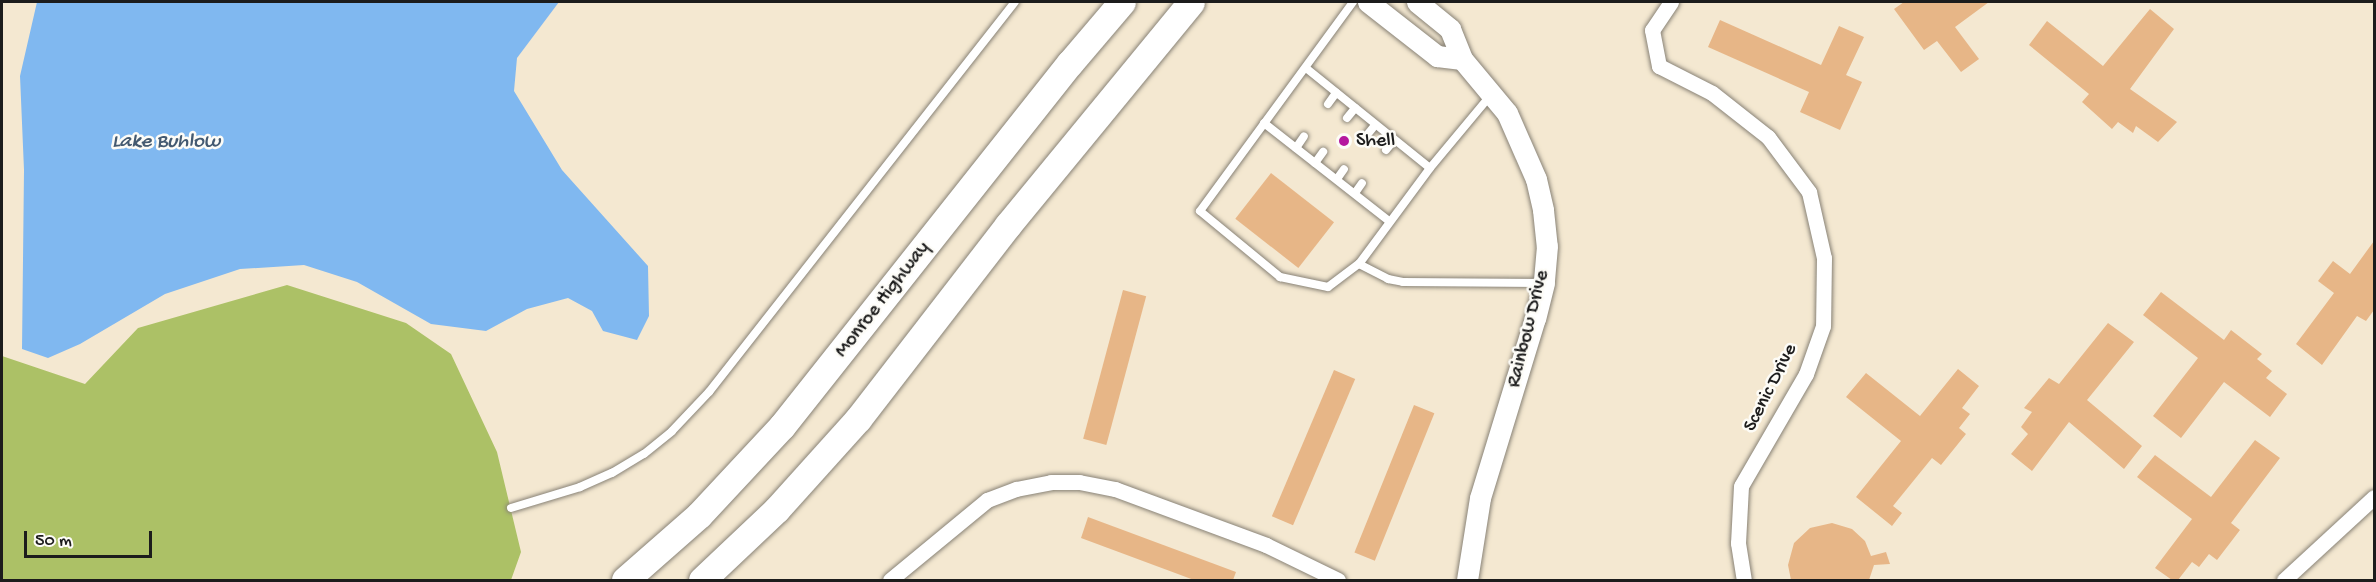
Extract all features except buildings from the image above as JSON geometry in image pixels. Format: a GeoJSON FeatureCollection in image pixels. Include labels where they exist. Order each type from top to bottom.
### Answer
{"type":"FeatureCollection","features":[{"type":"Feature","properties":{"kind":"highway","name":"Monroe Highway"},"geometry":{"type":"LineString","coordinates":[[625,580],[699,515],[782,426],[1122,2]]}},
{"type":"Feature","properties":{"kind":"highway"},"geometry":{"type":"LineString","coordinates":[[702,580],[777,509],[858,419],[1008,225],[1191,2]]}},
{"type":"Feature","properties":{"kind":"street"},"geometry":{"type":"LineString","coordinates":[[1368,2],[1437,56],[1462,59]]}},
{"type":"Feature","properties":{"kind":"street","name":"Rainbow Drive"},"geometry":{"type":"LineString","coordinates":[[1417,2],[1450,29],[1462,59],[1507,113],[1536,179],[1543,210],[1547,246],[1544,284],[1480,498],[1467,580]]}},
{"type":"Feature","properties":{"kind":"street","name":"Scenic Drive"},"geometry":{"type":"LineString","coordinates":[[1671,2],[1652,30],[1659,66],[1712,93],[1768,137],[1809,192],[1824,258],[1822,326],[1806,374],[1741,486],[1738,543],[1744,580]]}},
{"type":"Feature","properties":{"kind":"street"},"geometry":{"type":"LineString","coordinates":[[890,580],[987,500],[1016,489],[1051,482],[1070,482],[1115,489],[1266,545],[1338,580]]}},
{"type":"Feature","properties":{"kind":"street"},"geometry":{"type":"LineString","coordinates":[[2284,580],[2374,497]]}},
{"type":"Feature","properties":{"kind":"lane"},"geometry":{"type":"LineString","coordinates":[[511,508],[580,488],[612,473],[644,454],[672,431],[709,392],[1015,2]]}},
{"type":"Feature","properties":{"kind":"lane"},"geometry":{"type":"LineString","coordinates":[[1353,2],[1200,211],[1281,278],[1328,287],[1359,264],[1430,168],[1492,93]]}},
{"type":"Feature","properties":{"kind":"lane"},"geometry":{"type":"LineString","coordinates":[[1306,68],[1430,168]]}},
{"type":"Feature","properties":{"kind":"lane"},"geometry":{"type":"LineString","coordinates":[[1328,104],[1336,93]]}},
{"type":"Feature","properties":{"kind":"lane"},"geometry":{"type":"LineString","coordinates":[[1347,118],[1355,108]]}},
{"type":"Feature","properties":{"kind":"lane"},"geometry":{"type":"LineString","coordinates":[[1264,123],[1389,221]]}},
{"type":"Feature","properties":{"kind":"lane"},"geometry":{"type":"LineString","coordinates":[[1367,135],[1375,125]]}},
{"type":"Feature","properties":{"kind":"lane"},"geometry":{"type":"LineString","coordinates":[[1296,148],[1304,136]]}},
{"type":"Feature","properties":{"kind":"lane"},"geometry":{"type":"LineString","coordinates":[[1386,150],[1394,140]]}},
{"type":"Feature","properties":{"kind":"lane"},"geometry":{"type":"LineString","coordinates":[[1315,162],[1323,152]]}},
{"type":"Feature","properties":{"kind":"lane"},"geometry":{"type":"LineString","coordinates":[[1336,179],[1344,169]]}},
{"type":"Feature","properties":{"kind":"lane"},"geometry":{"type":"LineString","coordinates":[[1355,193],[1362,183]]}},
{"type":"Feature","properties":{"kind":"lane"},"geometry":{"type":"LineString","coordinates":[[1359,264],[1388,279],[1402,282],[1544,284]]}},
{"type":"Feature","properties":{"kind":"green space"},"geometry":{"type":"Polygon","coordinates":[[[287,285],[406,323],[451,354],[497,452],[521,552],[511,580],[2,580],[2,356],[85,384],[138,328],[287,285]]]}},
{"type":"Feature","properties":{"kind":"water","name":"Lake Buhlow"},"geometry":{"type":"Polygon","coordinates":[[[37,2],[559,2],[517,58],[514,91],[562,170],[648,266],[649,316],[637,340],[603,331],[592,311],[568,298],[527,309],[486,331],[431,324],[357,282],[304,265],[240,269],[165,294],[80,344],[48,358],[22,349],[24,170],[20,76],[37,2]]]}},
{"type":"Feature","properties":{"kind":"place","name":"Shell"},"geometry":{"type":"Point","coordinates":[1344,141]}}]}
